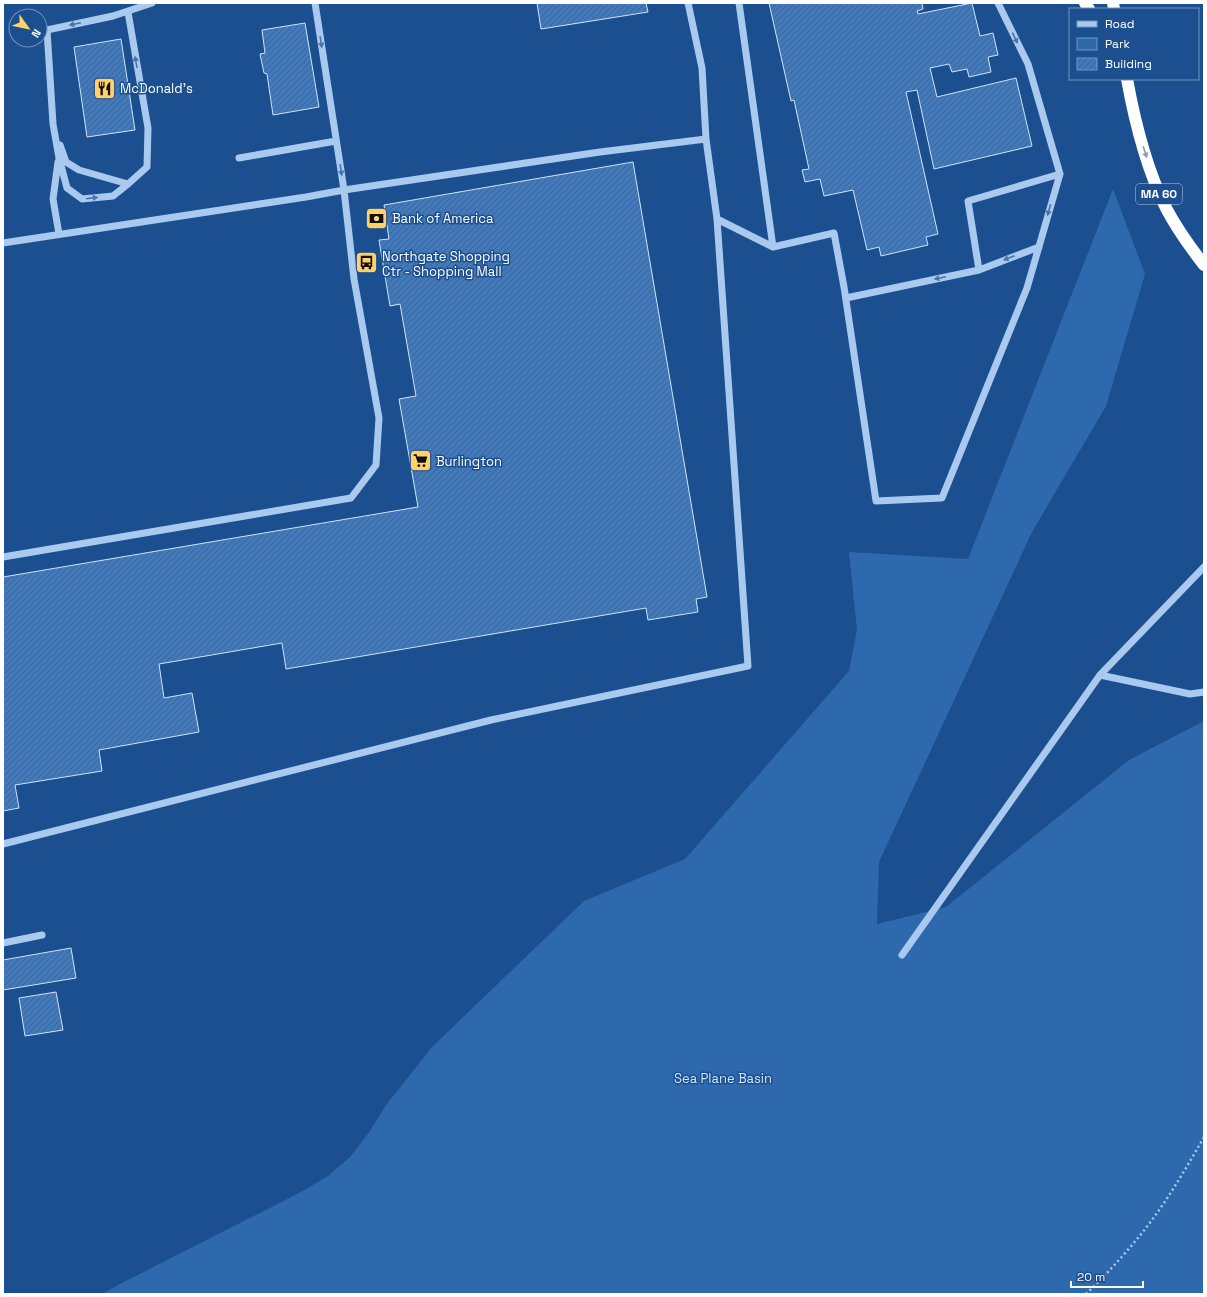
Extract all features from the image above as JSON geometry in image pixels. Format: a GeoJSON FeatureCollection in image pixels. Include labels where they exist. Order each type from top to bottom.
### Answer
{"type":"FeatureCollection","features":[{"type":"Feature","properties":{"kind":"highway","name":"MA 60"},"geometry":{"type":"LineString","coordinates":[[1122,80],[1143,149],[1160,195],[1176,225],[1204,265]]}},
{"type":"Feature","properties":{"kind":"highway"},"geometry":{"type":"LineString","coordinates":[[1127,80],[1134,115]]}},
{"type":"Feature","properties":{"kind":"lane"},"geometry":{"type":"LineString","coordinates":[[128,12],[148,128],[147,167],[113,196],[82,199],[67,188],[59,158],[53,124],[47,30],[113,16],[152,3]]}},
{"type":"Feature","properties":{"kind":"lane"},"geometry":{"type":"LineString","coordinates":[[3,557],[351,498],[376,465],[379,418],[354,279],[344,190],[315,3]]}},
{"type":"Feature","properties":{"kind":"lane"},"geometry":{"type":"LineString","coordinates":[[3,844],[491,720],[748,666],[717,220],[706,139],[702,68],[688,3]]}},
{"type":"Feature","properties":{"kind":"lane"},"geometry":{"type":"LineString","coordinates":[[739,3],[773,247]]}},
{"type":"Feature","properties":{"kind":"lane"},"geometry":{"type":"LineString","coordinates":[[717,220],[773,247],[834,233],[846,298],[876,501],[942,498],[1027,288],[1060,174],[1028,64],[998,3]]}},
{"type":"Feature","properties":{"kind":"lane"},"geometry":{"type":"LineString","coordinates":[[53,124],[66,162],[79,170],[128,184]]}},
{"type":"Feature","properties":{"kind":"lane"},"geometry":{"type":"LineString","coordinates":[[3,243],[600,152],[706,139]]}},
{"type":"Feature","properties":{"kind":"lane"},"geometry":{"type":"LineString","coordinates":[[239,158],[336,141]]}},
{"type":"Feature","properties":{"kind":"lane"},"geometry":{"type":"LineString","coordinates":[[59,158],[53,199],[59,234]]}},
{"type":"Feature","properties":{"kind":"lane"},"geometry":{"type":"LineString","coordinates":[[978,270],[968,201],[1060,174]]}},
{"type":"Feature","properties":{"kind":"lane"},"geometry":{"type":"LineString","coordinates":[[846,298],[978,270],[1039,246]]}},
{"type":"Feature","properties":{"kind":"lane"},"geometry":{"type":"LineString","coordinates":[[902,955],[1100,675],[1204,567]]}},
{"type":"Feature","properties":{"kind":"lane"},"geometry":{"type":"LineString","coordinates":[[1100,675],[1190,694],[1204,692]]}},
{"type":"Feature","properties":{"kind":"lane"},"geometry":{"type":"LineString","coordinates":[[3,943],[42,935]]}},
{"type":"Feature","properties":{"kind":"path"},"geometry":{"type":"LineString","coordinates":[[1086,1294],[1119,1260],[1143,1232],[1177,1182],[1204,1137]]}},
{"type":"Feature","properties":{"kind":"green space","name":"Sea Plane Basin"},"geometry":{"type":"Polygon","coordinates":[[[1113,189],[1145,274],[1106,406],[1032,532],[879,862],[877,924],[946,907],[1129,760],[1204,721],[1204,1294],[102,1294],[299,1193],[328,1176],[350,1157],[370,1131],[386,1105],[433,1046],[584,901],[685,859],[849,671],[857,630],[849,552],[968,559],[1113,189]]]}},
{"type":"Feature","properties":{"kind":"building"},"geometry":{"type":"Polygon","coordinates":[[[537,3],[646,3],[648,12],[541,29],[537,3]]]}},
{"type":"Feature","properties":{"kind":"building"},"geometry":{"type":"Polygon","coordinates":[[[769,3],[922,3],[923,9],[917,11],[918,14],[972,3],[980,36],[993,33],[998,55],[988,57],[991,72],[969,77],[967,69],[952,72],[949,64],[930,68],[937,97],[1016,78],[1032,146],[934,169],[917,90],[906,92],[938,234],[926,237],[928,245],[881,256],[879,247],[867,250],[853,190],[824,196],[820,179],[805,182],[802,170],[809,169],[794,100],[791,101],[769,3]]]}},
{"type":"Feature","properties":{"kind":"building"},"geometry":{"type":"Polygon","coordinates":[[[305,23],[319,107],[273,115],[267,74],[264,73],[260,54],[265,53],[262,30],[305,23]]]}},
{"type":"Feature","properties":{"kind":"building","name":"McDonald's"},"geometry":{"type":"Polygon","coordinates":[[[121,39],[135,130],[87,137],[74,47],[121,39]]]}},
{"type":"Feature","properties":{"kind":"building"},"geometry":{"type":"Polygon","coordinates":[[[633,162],[707,597],[696,599],[698,612],[648,620],[646,608],[286,669],[282,643],[159,664],[164,698],[192,693],[199,732],[99,750],[102,771],[15,785],[19,808],[3,811],[3,577],[418,507],[399,399],[416,396],[400,304],[390,306],[379,240],[389,239],[384,205],[633,162]]]}},
{"type":"Feature","properties":{"kind":"building"},"geometry":{"type":"Polygon","coordinates":[[[71,948],[76,978],[3,990],[3,960],[71,948]]]}},
{"type":"Feature","properties":{"kind":"building"},"geometry":{"type":"Polygon","coordinates":[[[56,992],[63,1030],[25,1036],[19,998],[56,992]]]}},
{"type":"Feature","properties":{"kind":"place","name":"McDonald's"},"geometry":{"type":"Point","coordinates":[104,88]}},
{"type":"Feature","properties":{"kind":"place","name":"Bank of America"},"geometry":{"type":"Point","coordinates":[377,218]}},
{"type":"Feature","properties":{"kind":"place","name":"Northgate Shopping Ctr - Shopping Mall"},"geometry":{"type":"Point","coordinates":[366,263]}},
{"type":"Feature","properties":{"kind":"place","name":"Burlington"},"geometry":{"type":"Point","coordinates":[420,461]}}]}
